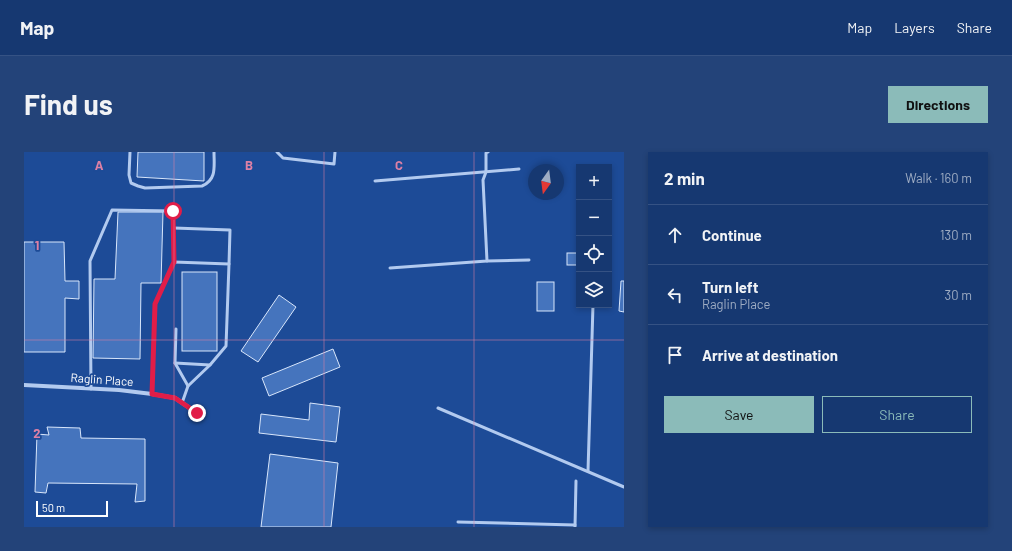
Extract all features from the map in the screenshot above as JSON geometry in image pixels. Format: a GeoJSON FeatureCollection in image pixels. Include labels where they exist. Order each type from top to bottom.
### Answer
{"type":"FeatureCollection","features":[{"type":"Feature","properties":{"kind":"street","name":"Raglin Place"},"geometry":{"type":"LineString","coordinates":[[24,385],[91,388],[152,394],[175,398],[197,413]]}},
{"type":"Feature","properties":{"kind":"lane"},"geometry":{"type":"LineString","coordinates":[[130,152],[129,175],[131,183],[145,188],[202,186],[208,184],[212,178],[214,152]]}},
{"type":"Feature","properties":{"kind":"lane"},"geometry":{"type":"LineString","coordinates":[[277,152],[283,158],[334,164],[335,152]]}},
{"type":"Feature","properties":{"kind":"lane"},"geometry":{"type":"LineString","coordinates":[[487,261],[483,180],[486,172],[486,153],[488,152]]}},
{"type":"Feature","properties":{"kind":"lane"},"geometry":{"type":"LineString","coordinates":[[375,181],[519,169]]}},
{"type":"Feature","properties":{"kind":"lane"},"geometry":{"type":"LineString","coordinates":[[91,388],[90,261],[112,210],[173,211],[174,262],[155,304],[152,394]]}},
{"type":"Feature","properties":{"kind":"lane"},"geometry":{"type":"LineString","coordinates":[[174,228],[230,230],[226,346],[210,365],[188,386],[182,403]]}},
{"type":"Feature","properties":{"kind":"lane"},"geometry":{"type":"LineString","coordinates":[[390,268],[487,261],[529,260]]}},
{"type":"Feature","properties":{"kind":"lane"},"geometry":{"type":"LineString","coordinates":[[174,262],[229,264]]}},
{"type":"Feature","properties":{"kind":"lane"},"geometry":{"type":"LineString","coordinates":[[588,471],[593,308]]}},
{"type":"Feature","properties":{"kind":"lane"},"geometry":{"type":"LineString","coordinates":[[176,329],[175,363],[188,386]]}},
{"type":"Feature","properties":{"kind":"lane"},"geometry":{"type":"LineString","coordinates":[[175,363],[210,365]]}},
{"type":"Feature","properties":{"kind":"lane"},"geometry":{"type":"LineString","coordinates":[[438,408],[624,487]]}},
{"type":"Feature","properties":{"kind":"lane"},"geometry":{"type":"LineString","coordinates":[[458,522],[575,526],[576,481]]}},
{"type":"Feature","properties":{"kind":"building"},"geometry":{"type":"Polygon","coordinates":[[[138,152],[204,152],[204,181],[137,177],[138,152]]]}},
{"type":"Feature","properties":{"kind":"building"},"geometry":{"type":"Polygon","coordinates":[[[118,212],[163,212],[161,283],[141,283],[140,359],[93,358],[94,279],[115,279],[118,212]]]}},
{"type":"Feature","properties":{"kind":"building"},"geometry":{"type":"Polygon","coordinates":[[[24,242],[64,242],[65,281],[79,281],[79,299],[65,298],[65,352],[24,352],[24,242]]]}},
{"type":"Feature","properties":{"kind":"building"},"geometry":{"type":"Polygon","coordinates":[[[567,253],[576,253],[576,265],[567,265],[567,253]]]}},
{"type":"Feature","properties":{"kind":"building"},"geometry":{"type":"Polygon","coordinates":[[[182,272],[217,272],[217,351],[182,351],[182,272]]]}},
{"type":"Feature","properties":{"kind":"building"},"geometry":{"type":"Polygon","coordinates":[[[621,281],[624,281],[624,312],[619,311],[621,281]]]}},
{"type":"Feature","properties":{"kind":"building"},"geometry":{"type":"Polygon","coordinates":[[[537,282],[554,282],[554,311],[537,311],[537,282]]]}},
{"type":"Feature","properties":{"kind":"building"},"geometry":{"type":"Polygon","coordinates":[[[279,295],[296,307],[258,362],[241,351],[279,295]]]}},
{"type":"Feature","properties":{"kind":"building"},"geometry":{"type":"Polygon","coordinates":[[[333,349],[340,367],[269,396],[262,378],[333,349]]]}},
{"type":"Feature","properties":{"kind":"building"},"geometry":{"type":"Polygon","coordinates":[[[310,403],[340,407],[336,442],[259,433],[261,414],[309,420],[310,403]]]}},
{"type":"Feature","properties":{"kind":"building"},"geometry":{"type":"Polygon","coordinates":[[[47,427],[80,428],[81,438],[145,439],[145,501],[135,502],[137,484],[48,483],[46,493],[35,492],[37,434],[49,435],[47,427]]]}},
{"type":"Feature","properties":{"kind":"building"},"geometry":{"type":"Polygon","coordinates":[[[270,454],[338,463],[331,527],[261,527],[270,454]]]}},
{"type":"Feature","properties":{"kind":"route"},"geometry":{"type":"LineString","coordinates":[[173,211],[174,262],[155,304],[152,394],[175,398],[197,413]]}}]}
